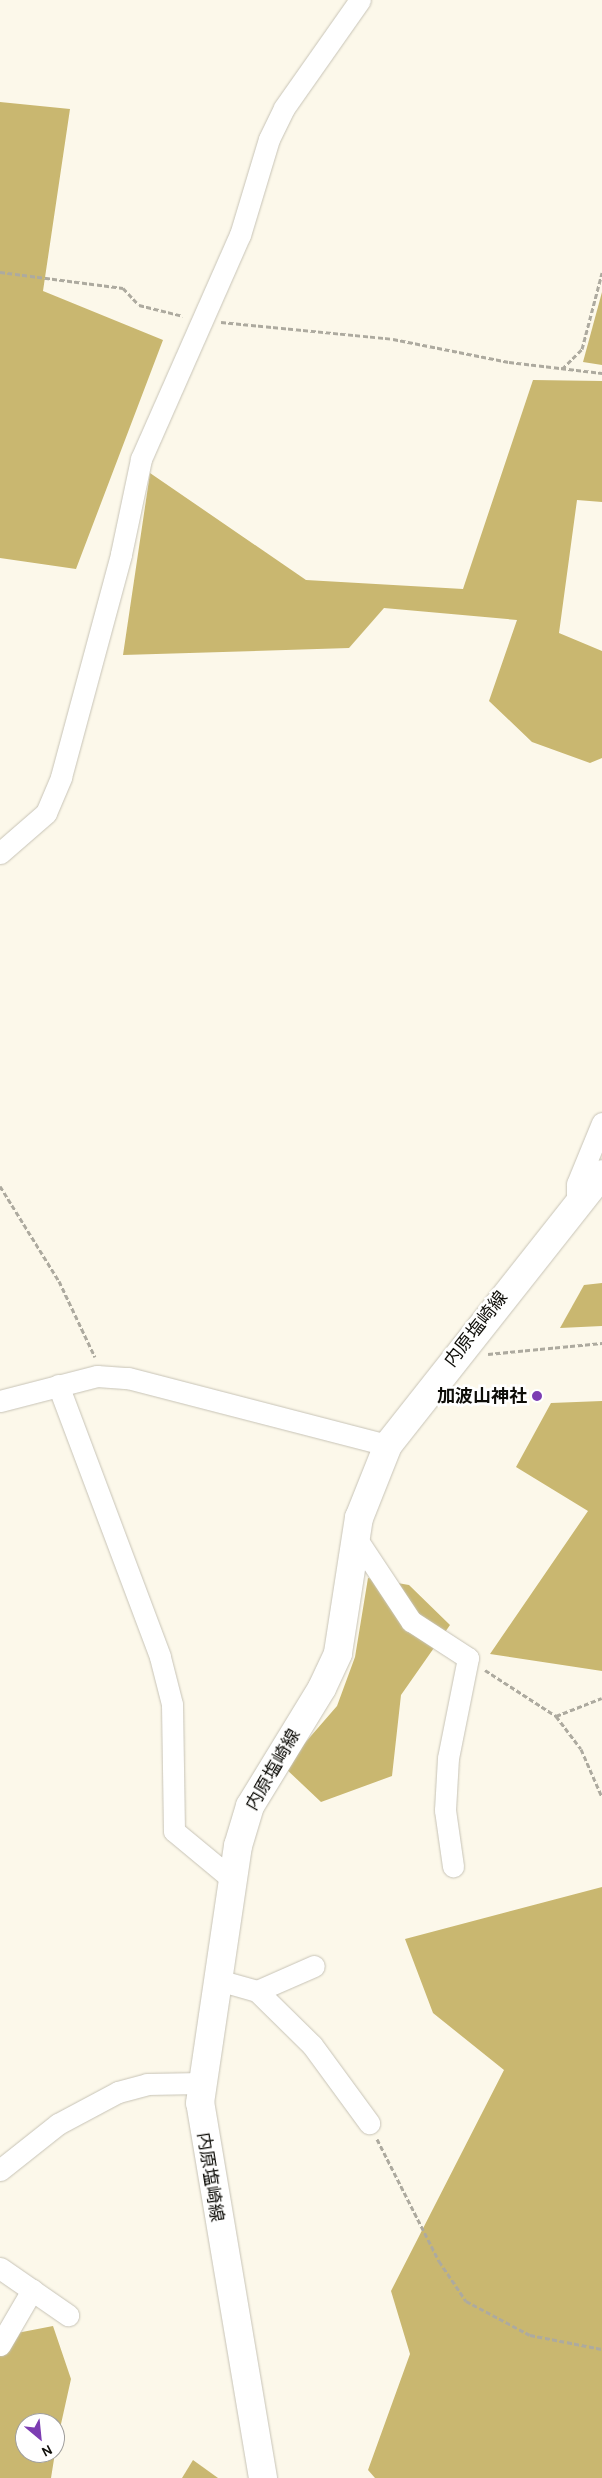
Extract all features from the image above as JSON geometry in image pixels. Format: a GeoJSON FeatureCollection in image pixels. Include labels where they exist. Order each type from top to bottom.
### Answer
{"type":"FeatureCollection","features":[{"type":"Feature","properties":{"kind":"main road","name":"内原塩崎線"},"geometry":{"type":"LineString","coordinates":[[263,2478],[202,2131],[202,2084],[232,1879],[250,1806],[322,1688],[338,1653],[356,1538],[365,1496],[388,1445],[577,1200],[602,1174]]}},
{"type":"Feature","properties":{"kind":"street"},"geometry":{"type":"LineString","coordinates":[[0,853],[46,813],[60,776],[121,554],[141,459],[240,235],[269,138],[284,108],[360,0]]}},
{"type":"Feature","properties":{"kind":"street"},"geometry":{"type":"LineString","coordinates":[[577,1200],[577,1184],[602,1123]]}},
{"type":"Feature","properties":{"kind":"street"},"geometry":{"type":"LineString","coordinates":[[0,1402],[97,1376],[128,1378],[388,1445]]}},
{"type":"Feature","properties":{"kind":"street"},"geometry":{"type":"LineString","coordinates":[[58,1385],[160,1658],[172,1704],[174,1830],[232,1879]]}},
{"type":"Feature","properties":{"kind":"street"},"geometry":{"type":"LineString","coordinates":[[356,1538],[411,1621],[468,1658],[448,1758],[446,1810],[453,1866]]}},
{"type":"Feature","properties":{"kind":"street"},"geometry":{"type":"LineString","coordinates":[[257,1991],[314,1966]]}},
{"type":"Feature","properties":{"kind":"street"},"geometry":{"type":"LineString","coordinates":[[218,1980],[257,1991],[312,2045],[369,2123]]}},
{"type":"Feature","properties":{"kind":"street"},"geometry":{"type":"LineString","coordinates":[[0,2170],[58,2124],[118,2092],[147,2084],[202,2084]]}},
{"type":"Feature","properties":{"kind":"street"},"geometry":{"type":"LineString","coordinates":[[0,2268],[68,2315]]}},
{"type":"Feature","properties":{"kind":"street"},"geometry":{"type":"LineString","coordinates":[[0,2345],[32,2290]]}},
{"type":"Feature","properties":{"kind":"path"},"geometry":{"type":"LineString","coordinates":[[0,272],[123,288],[140,305],[201,320],[393,339],[602,374]]}},
{"type":"Feature","properties":{"kind":"path"},"geometry":{"type":"LineString","coordinates":[[562,368],[582,349],[602,273]]}},
{"type":"Feature","properties":{"kind":"path"},"geometry":{"type":"LineString","coordinates":[[0,1186],[59,1280],[95,1357],[97,1376]]}},
{"type":"Feature","properties":{"kind":"path"},"geometry":{"type":"LineString","coordinates":[[455,1356],[602,1342]]}},
{"type":"Feature","properties":{"kind":"path"},"geometry":{"type":"LineString","coordinates":[[468,1658],[556,1716],[581,1749],[602,1797]]}},
{"type":"Feature","properties":{"kind":"path"},"geometry":{"type":"LineString","coordinates":[[556,1716],[602,1698]]}},
{"type":"Feature","properties":{"kind":"path"},"geometry":{"type":"LineString","coordinates":[[369,2123],[439,2261],[466,2301],[530,2335],[602,2349]]}},
{"type":"Feature","properties":{"kind":"shaded area"},"geometry":{"type":"Polygon","coordinates":[[[0,102],[70,109],[43,291],[163,340],[76,569],[0,558],[0,102]]]}},
{"type":"Feature","properties":{"kind":"shaded area"},"geometry":{"type":"Polygon","coordinates":[[[602,292],[602,365],[583,362],[602,292]]]}},
{"type":"Feature","properties":{"kind":"shaded area"},"geometry":{"type":"Polygon","coordinates":[[[533,380],[602,381],[602,502],[577,500],[559,633],[602,651],[602,758],[590,763],[532,742],[489,701],[517,620],[384,608],[349,648],[123,655],[150,473],[306,580],[463,589],[533,380]]]}},
{"type":"Feature","properties":{"kind":"shaded area"},"geometry":{"type":"Polygon","coordinates":[[[602,1283],[602,1326],[560,1328],[584,1285],[602,1283]]]}},
{"type":"Feature","properties":{"kind":"shaded area"},"geometry":{"type":"Polygon","coordinates":[[[602,1401],[602,1671],[490,1654],[588,1511],[516,1467],[551,1403],[602,1401]]]}},
{"type":"Feature","properties":{"kind":"shaded area"},"geometry":{"type":"Polygon","coordinates":[[[368,1578],[409,1585],[450,1625],[401,1695],[392,1776],[321,1802],[284,1767],[337,1706],[355,1657],[368,1578]]]}},
{"type":"Feature","properties":{"kind":"shaded area"},"geometry":{"type":"Polygon","coordinates":[[[602,1887],[602,2478],[375,2478],[368,2470],[410,2354],[391,2291],[504,2070],[433,2013],[405,1939],[602,1887]]]}},
{"type":"Feature","properties":{"kind":"shaded area"},"geometry":{"type":"Polygon","coordinates":[[[53,2326],[71,2379],[63,2413],[15,2413],[15,2463],[53,2463],[51,2478],[0,2478],[0,2352],[17,2333],[53,2326]]]}},
{"type":"Feature","properties":{"kind":"shaded area"},"geometry":{"type":"Polygon","coordinates":[[[193,2460],[218,2478],[182,2478],[193,2460]]]}},
{"type":"Feature","properties":{"kind":"place","name":"加波山神社"},"geometry":{"type":"Point","coordinates":[537,1396]}}]}
